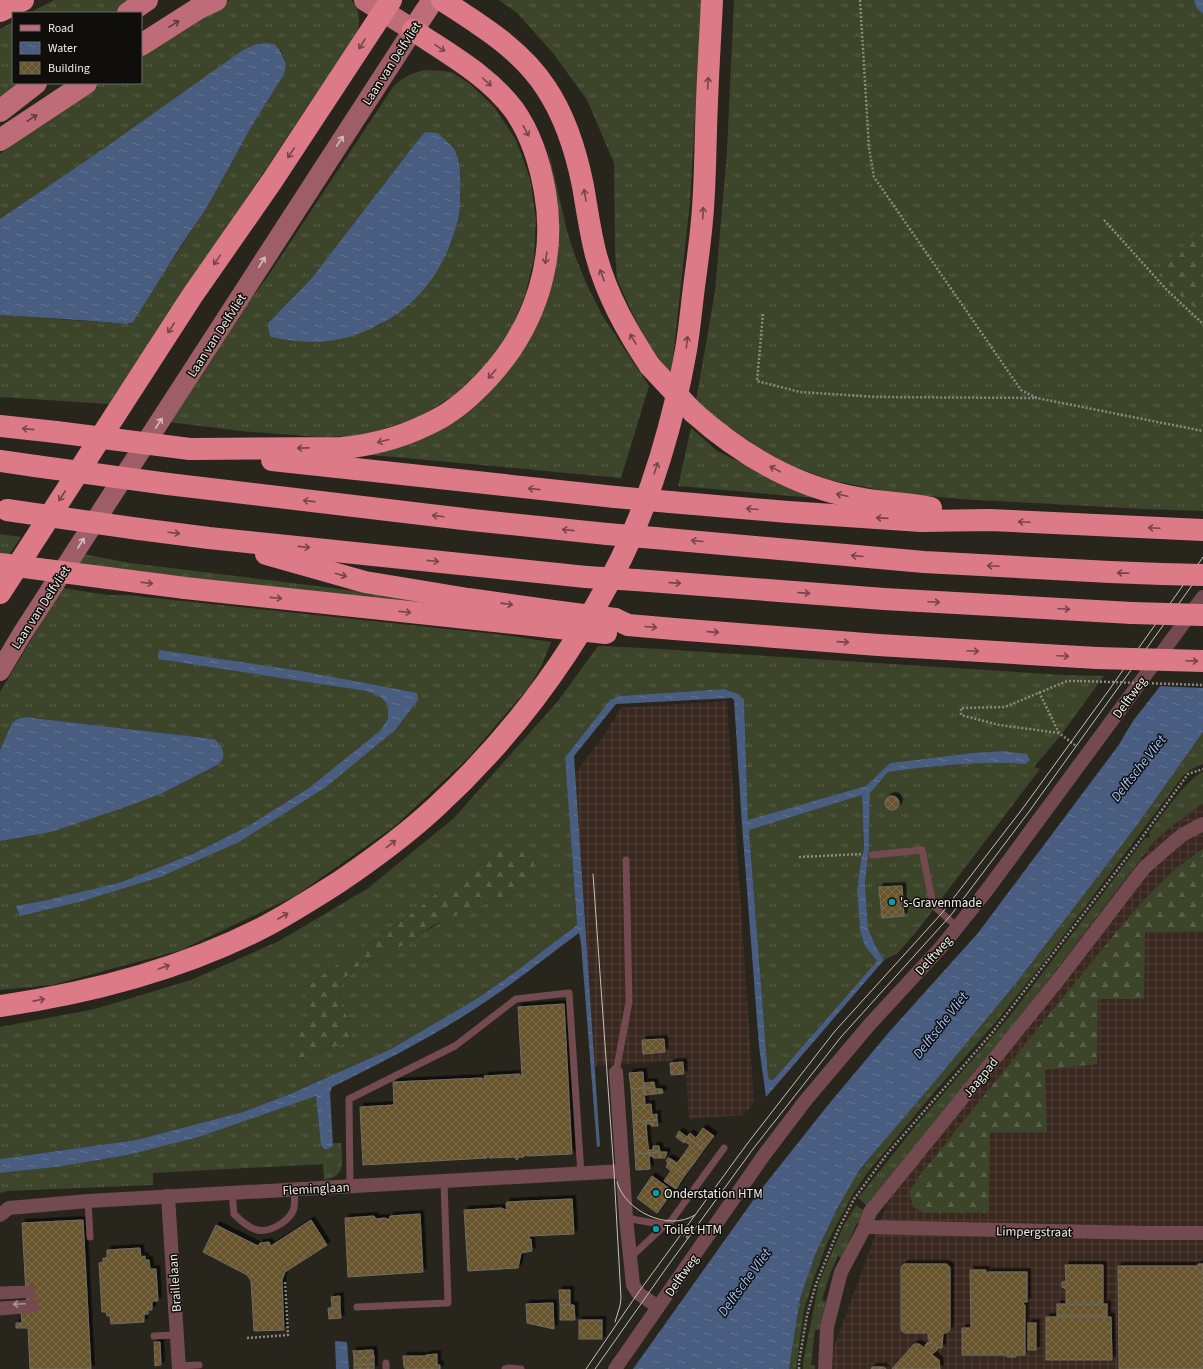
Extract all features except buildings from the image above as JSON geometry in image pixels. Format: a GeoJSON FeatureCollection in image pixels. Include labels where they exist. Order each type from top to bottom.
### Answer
{"type":"FeatureCollection","features":[{"type":"Feature","properties":{"kind":"highway"},"geometry":{"type":"LineString","coordinates":[[0,11],[23,0]]}},
{"type":"Feature","properties":{"kind":"highway"},"geometry":{"type":"LineString","coordinates":[[442,0],[492,33],[522,58],[546,87],[562,115],[570,135],[583,186],[591,234],[601,273],[617,311],[624,325],[650,366],[693,412],[718,433],[746,453],[787,475],[810,485],[836,494],[880,502],[923,506],[989,520]]}},
{"type":"Feature","properties":{"kind":"highway"},"geometry":{"type":"LineString","coordinates":[[0,1006],[68,995],[164,968],[263,927],[316,897],[364,865],[436,806],[491,752],[534,698],[566,654],[580,634],[601,597],[622,557],[638,519],[664,444],[685,357],[703,217],[712,0]]}},
{"type":"Feature","properties":{"kind":"highway"},"geometry":{"type":"LineString","coordinates":[[0,593],[192,296],[272,181],[387,6]]}},
{"type":"Feature","properties":{"kind":"highway"},"geometry":{"type":"LineString","coordinates":[[190,449],[342,448],[363,446],[386,441],[440,418],[463,402],[479,388],[507,357],[527,322],[536,302],[542,281],[548,243],[547,203],[544,185],[538,161],[530,140],[514,110],[494,88],[468,67],[413,30]]}},
{"type":"Feature","properties":{"kind":"highway"},"geometry":{"type":"LineString","coordinates":[[0,426],[299,463],[615,498],[921,521],[989,520],[1198,530]]}},
{"type":"Feature","properties":{"kind":"highway"},"geometry":{"type":"LineString","coordinates":[[0,461],[168,484],[472,520],[607,534],[924,562],[1110,572],[1203,575]]}},
{"type":"Feature","properties":{"kind":"highway"},"geometry":{"type":"LineString","coordinates":[[4,510],[209,538],[586,576],[884,599],[1132,613],[1203,615]]}},
{"type":"Feature","properties":{"kind":"highway"},"geometry":{"type":"LineString","coordinates":[[209,538],[365,582],[468,599],[555,619]]}},
{"type":"Feature","properties":{"kind":"highway"},"geometry":{"type":"LineString","coordinates":[[0,564],[185,588],[555,619],[617,626],[878,645],[1097,658],[1203,661]]}},
{"type":"Feature","properties":{"kind":"main road"},"geometry":{"type":"LineString","coordinates":[[129,12],[147,0]]}},
{"type":"Feature","properties":{"kind":"main road"},"geometry":{"type":"LineString","coordinates":[[142,44],[199,8],[216,0]]}},
{"type":"Feature","properties":{"kind":"main road"},"geometry":{"type":"LineString","coordinates":[[365,0],[387,6],[413,30]]}},
{"type":"Feature","properties":{"kind":"main road","name":"Laan van Delfvliet"},"geometry":{"type":"LineString","coordinates":[[0,671],[22,634],[433,0]]}},
{"type":"Feature","properties":{"kind":"main road"},"geometry":{"type":"LineString","coordinates":[[0,111],[35,84]]}},
{"type":"Feature","properties":{"kind":"main road"},"geometry":{"type":"LineString","coordinates":[[0,140],[84,84]]}},
{"type":"Feature","properties":{"kind":"street","name":"Delftweg"},"geometry":{"type":"LineString","coordinates":[[615,1369],[764,1155],[805,1101],[870,1024],[958,928],[988,890],[1203,597]]}},
{"type":"Feature","properties":{"kind":"street","name":"Jaagpad"},"geometry":{"type":"LineString","coordinates":[[825,1369],[827,1327],[841,1272],[866,1228],[870,1212],[1060,979],[1144,868],[1182,835],[1203,824]]}},
{"type":"Feature","properties":{"kind":"street","name":"Delftweg"},"geometry":{"type":"LineString","coordinates":[[616,1072],[626,1218],[633,1285],[638,1293],[658,1307]]}},
{"type":"Feature","properties":{"kind":"street","name":"Fleminglaan"},"geometry":{"type":"LineString","coordinates":[[5,1212],[88,1201],[623,1171]]}},
{"type":"Feature","properties":{"kind":"street","name":"Braillelaan"},"geometry":{"type":"LineString","coordinates":[[168,1196],[179,1368]]}},
{"type":"Feature","properties":{"kind":"street","name":"Limpergstraat"},"geometry":{"type":"LineString","coordinates":[[866,1228],[1148,1234],[1203,1232]]}},
{"type":"Feature","properties":{"kind":"lane"},"geometry":{"type":"LineString","coordinates":[[872,855],[922,850],[933,905],[958,928]]}},
{"type":"Feature","properties":{"kind":"lane"},"geometry":{"type":"LineString","coordinates":[[616,1072],[629,1002],[626,860]]}},
{"type":"Feature","properties":{"kind":"lane"},"geometry":{"type":"LineString","coordinates":[[350,1186],[349,1099],[455,1046],[516,999],[569,993],[582,1174]]}},
{"type":"Feature","properties":{"kind":"lane"},"geometry":{"type":"LineString","coordinates":[[630,1258],[671,1221],[724,1148]]}},
{"type":"Feature","properties":{"kind":"lane"},"geometry":{"type":"LineString","coordinates":[[357,1307],[448,1303],[444,1181]]}},
{"type":"Feature","properties":{"kind":"lane"},"geometry":{"type":"LineString","coordinates":[[232,1193],[234,1214],[241,1221],[254,1229],[265,1231],[275,1228],[286,1220],[294,1210],[295,1190]]}},
{"type":"Feature","properties":{"kind":"lane"},"geometry":{"type":"LineString","coordinates":[[88,1201],[90,1237]]}},
{"type":"Feature","properties":{"kind":"lane"},"geometry":{"type":"LineString","coordinates":[[626,1218],[665,1225]]}},
{"type":"Feature","properties":{"kind":"lane"},"geometry":{"type":"LineString","coordinates":[[0,1290],[32,1291],[0,1296]]}},
{"type":"Feature","properties":{"kind":"lane"},"geometry":{"type":"LineString","coordinates":[[0,1305],[35,1306],[0,1312]]}},
{"type":"Feature","properties":{"kind":"lane"},"geometry":{"type":"LineString","coordinates":[[154,1336],[177,1335]]}},
{"type":"Feature","properties":{"kind":"lane"},"geometry":{"type":"LineString","coordinates":[[179,1368],[199,1365]]}},
{"type":"Feature","properties":{"kind":"lane"},"geometry":{"type":"LineString","coordinates":[[506,1369],[521,1369]]}},
{"type":"Feature","properties":{"kind":"path"},"geometry":{"type":"LineString","coordinates":[[860,0],[869,148],[874,177],[1021,390],[1037,398]]}},
{"type":"Feature","properties":{"kind":"path"},"geometry":{"type":"LineString","coordinates":[[1104,220],[1166,289],[1203,324]]}},
{"type":"Feature","properties":{"kind":"path"},"geometry":{"type":"LineString","coordinates":[[763,314],[757,381],[800,392],[877,397],[1037,398],[1203,431]]}},
{"type":"Feature","properties":{"kind":"path"},"geometry":{"type":"LineString","coordinates":[[1059,733],[999,725],[961,715],[961,708],[1004,707],[1067,681],[1203,685]]}},
{"type":"Feature","properties":{"kind":"path"},"geometry":{"type":"LineString","coordinates":[[1038,692],[1059,733],[1088,754]]}},
{"type":"Feature","properties":{"kind":"path"},"geometry":{"type":"LineString","coordinates":[[799,856],[861,854]]}},
{"type":"Feature","properties":{"kind":"path"},"geometry":{"type":"LineString","coordinates":[[247,1338],[288,1335],[285,1282]]}},
{"type":"Feature","properties":{"kind":"shaded area"},"geometry":{"type":"Polygon","coordinates":[[[727,701],[754,1102],[744,1115],[689,1119],[685,1060],[595,1066],[575,774],[604,735],[621,708],[727,701]]]}},
{"type":"Feature","properties":{"kind":"shaded area"},"geometry":{"type":"Polygon","coordinates":[[[1198,779],[1203,779],[1203,1369],[826,1369],[893,1187],[1198,779]]]}},
{"type":"Feature","properties":{"kind":"green space"},"geometry":{"type":"Polygon","coordinates":[[[54,0],[136,0],[119,12],[31,12],[54,0]]]}},
{"type":"Feature","properties":{"kind":"green space"},"geometry":{"type":"Polygon","coordinates":[[[229,0],[351,0],[359,14],[358,31],[109,404],[0,397],[0,315],[130,324],[206,209],[250,129],[280,81],[286,64],[281,50],[275,44],[106,147],[0,219],[0,154],[97,84],[142,84],[142,51],[229,0]]]}},
{"type":"Feature","properties":{"kind":"green space"},"geometry":{"type":"Polygon","coordinates":[[[499,0],[702,0],[690,202],[671,376],[646,340],[617,279],[615,252],[614,163],[587,100],[553,53],[517,13],[499,0]]]}},
{"type":"Feature","properties":{"kind":"green space"},"geometry":{"type":"Polygon","coordinates":[[[734,0],[1203,0],[1203,511],[960,499],[895,493],[830,480],[780,461],[725,425],[696,401],[715,291],[727,151],[734,0]]]}},
{"type":"Feature","properties":{"kind":"green space"},"geometry":{"type":"Polygon","coordinates":[[[12,23],[12,84],[22,84],[0,102],[0,29],[12,23]]]}},
{"type":"Feature","properties":{"kind":"green space"},"geometry":{"type":"Polygon","coordinates":[[[425,70],[453,73],[470,84],[494,107],[516,140],[530,179],[536,219],[534,258],[525,296],[511,329],[488,363],[453,396],[419,417],[362,436],[320,437],[241,431],[168,422],[229,328],[268,276],[393,87],[404,78],[425,70]],[[425,132],[311,279],[268,323],[296,341],[335,340],[380,325],[451,244],[459,214],[461,175],[456,151],[447,142],[425,132]]]}},
{"type":"Feature","properties":{"kind":"green space"},"geometry":{"type":"Polygon","coordinates":[[[548,149],[567,231],[587,285],[602,315],[649,386],[621,478],[362,454],[382,453],[416,441],[455,422],[489,392],[517,359],[540,317],[555,200],[548,149]]]}},
{"type":"Feature","properties":{"kind":"green space"},"geometry":{"type":"Polygon","coordinates":[[[1203,224],[1203,315],[1159,275],[1203,224]]]}},
{"type":"Feature","properties":{"kind":"green space"},"geometry":{"type":"Polygon","coordinates":[[[691,428],[717,451],[768,476],[814,495],[814,498],[678,486],[691,428]]]}},
{"type":"Feature","properties":{"kind":"green space"},"geometry":{"type":"Polygon","coordinates":[[[0,534],[21,537],[7,558],[0,557],[0,534]]]}},
{"type":"Feature","properties":{"kind":"green space"},"geometry":{"type":"Polygon","coordinates":[[[82,554],[130,563],[501,609],[299,594],[77,563],[82,554]]]}},
{"type":"Feature","properties":{"kind":"green space"},"geometry":{"type":"Polygon","coordinates":[[[62,588],[108,595],[126,595],[504,635],[551,642],[541,667],[528,688],[468,758],[395,826],[295,896],[181,950],[52,985],[0,990],[0,841],[123,808],[161,794],[219,764],[222,756],[221,748],[214,739],[25,717],[12,723],[0,750],[0,692],[62,588]]]}},
{"type":"Feature","properties":{"kind":"green space"},"geometry":{"type":"Polygon","coordinates":[[[598,646],[1064,675],[1104,676],[1061,735],[1034,767],[1040,769],[917,931],[897,954],[884,960],[876,947],[868,928],[865,883],[869,849],[870,792],[888,772],[957,765],[992,763],[1026,764],[1003,751],[972,753],[890,763],[866,786],[748,821],[744,699],[738,694],[724,689],[620,696],[565,758],[577,925],[511,975],[478,998],[391,1049],[290,1094],[243,1112],[136,1140],[0,1159],[0,1027],[95,1009],[191,980],[279,941],[367,889],[454,818],[558,701],[598,646]],[[482,864],[467,876],[438,892],[414,912],[315,980],[308,987],[311,1008],[295,1046],[290,1053],[301,1058],[345,1043],[351,1038],[348,1017],[341,1009],[339,990],[345,978],[363,962],[387,953],[445,920],[504,897],[515,891],[525,882],[482,864]]]}},
{"type":"Feature","properties":{"kind":"green space"},"geometry":{"type":"Polygon","coordinates":[[[1203,732],[1203,764],[1190,770],[1183,776],[1046,959],[996,1022],[937,1089],[868,1172],[853,1194],[829,1239],[815,1275],[804,1310],[796,1369],[789,1369],[800,1299],[815,1255],[837,1209],[860,1169],[1017,982],[1138,824],[1203,732]]]}},
{"type":"Feature","properties":{"kind":"green space"},"geometry":{"type":"Polygon","coordinates":[[[1203,772],[1203,803],[1155,840],[990,1057],[868,1207],[858,1198],[913,1129],[1009,1017],[1145,838],[1150,837],[1149,833],[1174,799],[1189,782],[1203,772]]]}},
{"type":"Feature","properties":{"kind":"green space"},"geometry":{"type":"Polygon","coordinates":[[[862,795],[864,849],[861,859],[857,890],[860,930],[865,946],[877,961],[772,1080],[769,1079],[768,1075],[749,829],[862,795]]]}},
{"type":"Feature","properties":{"kind":"green space"},"geometry":{"type":"Polygon","coordinates":[[[519,848],[527,852],[533,859],[534,867],[525,882],[515,891],[504,897],[478,906],[434,925],[405,944],[363,962],[345,978],[339,990],[341,1009],[348,1017],[351,1025],[351,1037],[345,1043],[301,1058],[294,1058],[289,1054],[295,1046],[311,1008],[304,993],[315,980],[414,912],[438,892],[467,876],[498,852],[519,848]]]}},
{"type":"Feature","properties":{"kind":"green space"},"geometry":{"type":"Polygon","coordinates":[[[1203,849],[1203,931],[1145,932],[1144,999],[1098,999],[1097,1064],[1045,1070],[1047,1132],[990,1132],[989,1213],[925,1213],[913,1207],[909,1191],[1045,1019],[1113,936],[1155,888],[1186,860],[1203,849]]]}},
{"type":"Feature","properties":{"kind":"green space"},"geometry":{"type":"Polygon","coordinates":[[[316,1095],[322,1147],[326,1149],[333,1146],[333,1143],[341,1143],[342,1167],[336,1175],[331,1178],[324,1180],[323,1164],[153,1173],[153,1185],[8,1191],[0,1193],[0,1173],[57,1167],[128,1155],[199,1137],[316,1095]]]}},
{"type":"Feature","properties":{"kind":"green space"},"geometry":{"type":"Polygon","coordinates":[[[856,1205],[867,1213],[863,1220],[856,1225],[842,1258],[838,1256],[830,1274],[822,1300],[826,1301],[819,1330],[815,1330],[811,1365],[815,1365],[815,1369],[803,1369],[803,1362],[819,1282],[843,1227],[856,1205]]]}},
{"type":"Feature","properties":{"kind":"water"},"geometry":{"type":"Polygon","coordinates":[[[1194,0],[1203,0],[1203,14],[1196,7],[1194,0]]]}},
{"type":"Feature","properties":{"kind":"water"},"geometry":{"type":"Polygon","coordinates":[[[256,44],[275,44],[280,50],[286,64],[285,71],[250,129],[206,209],[133,322],[127,324],[0,315],[0,219],[106,147],[243,50],[256,44]]]}},
{"type":"Feature","properties":{"kind":"water"},"geometry":{"type":"Polygon","coordinates":[[[425,132],[438,133],[453,147],[458,157],[460,173],[459,215],[448,248],[432,279],[409,305],[375,327],[358,334],[340,339],[319,342],[295,341],[271,337],[268,323],[311,279],[425,132]]]}},
{"type":"Feature","properties":{"kind":"water","name":"Delftsche Vliet"},"geometry":{"type":"Polygon","coordinates":[[[1203,631],[1203,732],[1138,824],[1017,982],[860,1169],[837,1209],[815,1255],[800,1299],[789,1369],[633,1369],[759,1192],[828,1105],[890,1031],[978,933],[1118,746],[1133,721],[1203,631]]]}},
{"type":"Feature","properties":{"kind":"water"},"geometry":{"type":"Polygon","coordinates":[[[159,650],[301,671],[417,693],[418,700],[395,730],[326,787],[239,842],[160,877],[83,901],[20,916],[16,906],[48,900],[122,882],[193,854],[247,827],[309,788],[380,731],[388,719],[388,705],[380,696],[366,691],[158,659],[159,650]]]}},
{"type":"Feature","properties":{"kind":"water"},"geometry":{"type":"Polygon","coordinates":[[[724,689],[738,694],[744,699],[748,820],[866,786],[890,763],[972,753],[1003,751],[1026,754],[1030,760],[1026,764],[992,763],[957,765],[888,772],[870,793],[869,849],[865,883],[868,928],[876,947],[884,960],[766,1097],[759,1046],[734,700],[732,698],[616,704],[574,756],[600,1146],[597,1147],[579,933],[472,1011],[393,1056],[332,1087],[330,1093],[333,1146],[328,1149],[324,1149],[321,1145],[316,1096],[199,1137],[128,1155],[57,1167],[0,1173],[0,1159],[136,1140],[243,1112],[290,1094],[391,1049],[478,998],[577,925],[565,758],[610,700],[620,696],[724,689]],[[862,795],[749,830],[769,1079],[772,1080],[775,1078],[877,961],[865,946],[860,931],[857,890],[861,859],[864,849],[862,795]]]}},
{"type":"Feature","properties":{"kind":"water"},"geometry":{"type":"Polygon","coordinates":[[[25,717],[214,739],[221,747],[223,758],[219,764],[161,794],[51,832],[0,841],[0,750],[12,723],[25,717]]]}},
{"type":"Feature","properties":{"kind":"water"},"geometry":{"type":"Polygon","coordinates":[[[335,1341],[347,1342],[349,1369],[336,1369],[335,1341]]]}},
{"type":"Feature","properties":{"kind":"pier"},"geometry":{"type":"Polygon","coordinates":[[[1203,629],[1203,688],[1158,686],[1201,630],[1203,629]]]}},
{"type":"Feature","properties":{"kind":"tram line"},"geometry":{"type":"LineString","coordinates":[[586,1369],[638,1293],[747,1144],[835,1031],[942,913],[1023,808],[1203,557]]}},
{"type":"Feature","properties":{"kind":"tram line"},"geometry":{"type":"LineString","coordinates":[[595,1369],[753,1149],[841,1037],[951,915],[1028,813],[1203,570]]}},
{"type":"Feature","properties":{"kind":"tram line"},"geometry":{"type":"LineString","coordinates":[[593,874],[614,1172],[621,1298],[615,1322]]}},
{"type":"Feature","properties":{"kind":"tram line"},"geometry":{"type":"LineString","coordinates":[[617,1182],[629,1202],[638,1210],[649,1216],[661,1220],[673,1221],[684,1220],[695,1215]]}},
{"type":"Feature","properties":{"kind":"place","name":"'s-Gravenmade"},"geometry":{"type":"Point","coordinates":[892,902]}},
{"type":"Feature","properties":{"kind":"place","name":"Onderstation HTM"},"geometry":{"type":"Point","coordinates":[656,1193]}},
{"type":"Feature","properties":{"kind":"place","name":"Toilet HTM"},"geometry":{"type":"Point","coordinates":[656,1229]}}]}
